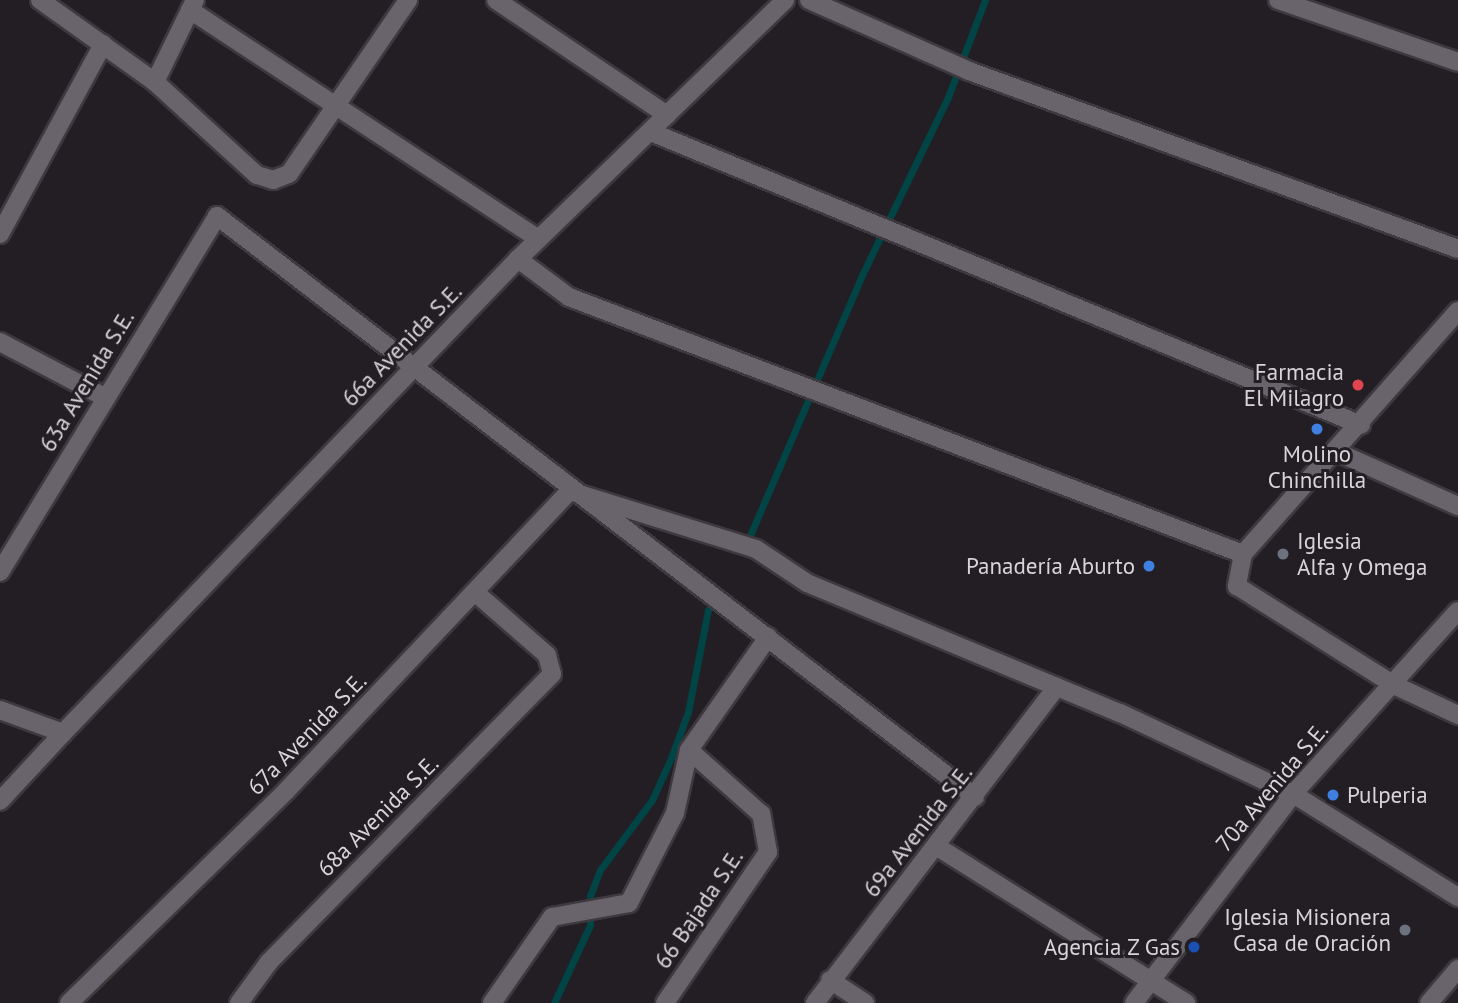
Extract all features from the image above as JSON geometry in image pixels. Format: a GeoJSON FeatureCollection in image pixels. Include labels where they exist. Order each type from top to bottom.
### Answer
{"type":"FeatureCollection","features":[{"type":"Feature","properties":{"kind":"street"},"geometry":{"type":"LineString","coordinates":[[40,0],[155,82],[257,175],[273,180],[289,174],[332,106],[408,0]]}},
{"type":"Feature","properties":{"kind":"street"},"geometry":{"type":"LineString","coordinates":[[496,0],[667,116]]}},
{"type":"Feature","properties":{"kind":"street","name":"66a Avenida S.E."},"geometry":{"type":"LineString","coordinates":[[0,801],[517,259],[785,0]]}},
{"type":"Feature","properties":{"kind":"street"},"geometry":{"type":"LineString","coordinates":[[809,0],[970,71],[1458,249]]}},
{"type":"Feature","properties":{"kind":"street"},"geometry":{"type":"LineString","coordinates":[[1278,0],[1458,62]]}},
{"type":"Feature","properties":{"kind":"street"},"geometry":{"type":"LineString","coordinates":[[155,82],[193,5],[332,106],[539,239]]}},
{"type":"Feature","properties":{"kind":"street"},"geometry":{"type":"LineString","coordinates":[[0,234],[103,44]]}},
{"type":"Feature","properties":{"kind":"street"},"geometry":{"type":"LineString","coordinates":[[650,132],[1361,425]]}},
{"type":"Feature","properties":{"kind":"street","name":"63a Avenida S.E."},"geometry":{"type":"LineString","coordinates":[[0,572],[217,216],[414,368]]}},
{"type":"Feature","properties":{"kind":"street"},"geometry":{"type":"LineString","coordinates":[[517,259],[569,297],[1243,554]]}},
{"type":"Feature","properties":{"kind":"street"},"geometry":{"type":"LineString","coordinates":[[1456,320],[1243,554],[1237,586],[1394,685],[1458,715]]}},
{"type":"Feature","properties":{"kind":"street"},"geometry":{"type":"LineString","coordinates":[[0,342],[106,398]]}},
{"type":"Feature","properties":{"kind":"street"},"geometry":{"type":"LineString","coordinates":[[414,368],[570,491],[975,797]]}},
{"type":"Feature","properties":{"kind":"street"},"geometry":{"type":"LineString","coordinates":[[1337,452],[1458,506]]}},
{"type":"Feature","properties":{"kind":"street"},"geometry":{"type":"LineString","coordinates":[[570,491],[756,549],[807,583],[1057,687],[1293,794],[1458,897]]}},
{"type":"Feature","properties":{"kind":"street","name":"67a Avenida S.E."},"geometry":{"type":"LineString","coordinates":[[69,1003],[477,594],[570,491]]}},
{"type":"Feature","properties":{"kind":"street","name":"68a Avenida S.E."},"geometry":{"type":"LineString","coordinates":[[239,1003],[269,962],[554,666],[477,594]]}},
{"type":"Feature","properties":{"kind":"street","name":"70a Avenida S.E."},"geometry":{"type":"LineString","coordinates":[[1134,1003],[1293,794],[1458,611]]}},
{"type":"Feature","properties":{"kind":"street"},"geometry":{"type":"LineString","coordinates":[[492,1003],[552,918],[629,903],[675,813],[689,750],[768,638]]}},
{"type":"Feature","properties":{"kind":"street","name":"69a Avenida S.E."},"geometry":{"type":"LineString","coordinates":[[815,1003],[830,980],[939,848],[1057,687]]}},
{"type":"Feature","properties":{"kind":"street"},"geometry":{"type":"LineString","coordinates":[[0,710],[63,733]]}},
{"type":"Feature","properties":{"kind":"street","name":"66 Bajada S.E."},"geometry":{"type":"LineString","coordinates":[[665,1003],[768,852],[761,814],[689,750]]}},
{"type":"Feature","properties":{"kind":"street"},"geometry":{"type":"LineString","coordinates":[[939,848],[1186,1003]]}},
{"type":"Feature","properties":{"kind":"street"},"geometry":{"type":"LineString","coordinates":[[1429,1003],[1458,969]]}},
{"type":"Feature","properties":{"kind":"street"},"geometry":{"type":"LineString","coordinates":[[830,980],[865,1003]]}},
{"type":"Feature","properties":{"kind":"waterway"},"geometry":{"type":"LineString","coordinates":[[751,533],[862,275],[948,97],[985,0]]}},
{"type":"Feature","properties":{"kind":"waterway"},"geometry":{"type":"LineString","coordinates":[[554,1003],[590,925],[590,896],[600,870],[652,800],[671,758],[688,712],[708,610]]}},
{"type":"Feature","properties":{"kind":"place","name":"Farmacia El Milagro"},"geometry":{"type":"Point","coordinates":[1358,385]}},
{"type":"Feature","properties":{"kind":"place","name":"Molino Chinchilla"},"geometry":{"type":"Point","coordinates":[1317,429]}},
{"type":"Feature","properties":{"kind":"place","name":"Iglesia Alfa y Omega"},"geometry":{"type":"Point","coordinates":[1283,554]}},
{"type":"Feature","properties":{"kind":"place","name":"Panadería Aburto"},"geometry":{"type":"Point","coordinates":[1149,566]}},
{"type":"Feature","properties":{"kind":"place","name":"Pulperia"},"geometry":{"type":"Point","coordinates":[1333,795]}},
{"type":"Feature","properties":{"kind":"place","name":"Iglesia Misionera Casa de Oración"},"geometry":{"type":"Point","coordinates":[1405,930]}},
{"type":"Feature","properties":{"kind":"place","name":"Agencia Z Gas"},"geometry":{"type":"Point","coordinates":[1194,947]}}]}
